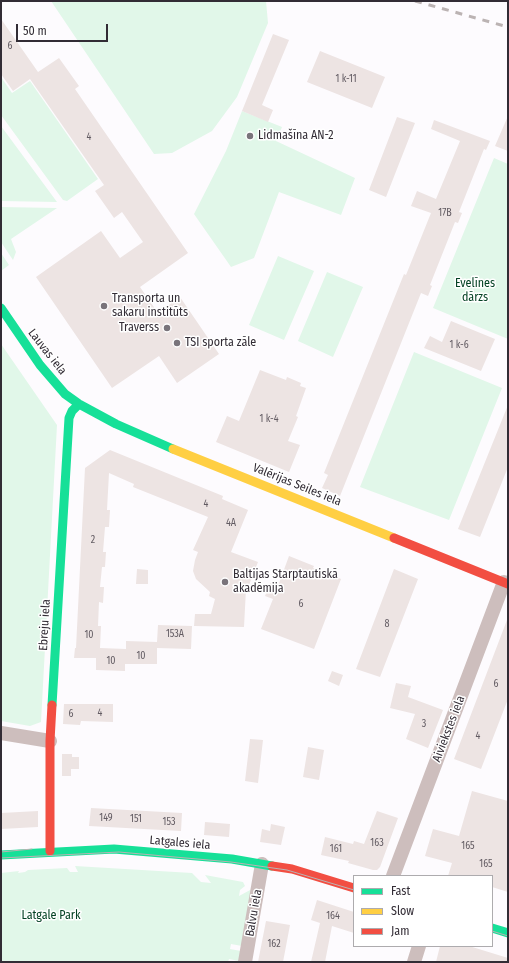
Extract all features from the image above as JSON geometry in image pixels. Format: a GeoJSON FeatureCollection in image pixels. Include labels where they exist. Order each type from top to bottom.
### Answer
{"type":"FeatureCollection","features":[{"type":"Feature","properties":{"kind":"street","name":"Lauvas iela"},"geometry":{"type":"LineString","coordinates":[[1,308],[40,365],[65,394],[79,404]]}},
{"type":"Feature","properties":{"kind":"street","name":"Valērijas Seiles iela"},"geometry":{"type":"LineString","coordinates":[[79,404],[116,424],[169,447],[506,583]]}},
{"type":"Feature","properties":{"kind":"street","name":"Ebreju iela"},"geometry":{"type":"LineString","coordinates":[[50,851],[50,741],[69,418],[72,411],[79,404]]}},
{"type":"Feature","properties":{"kind":"street","name":"Aiviekstes iela"},"geometry":{"type":"LineString","coordinates":[[393,875],[506,583]]}},
{"type":"Feature","properties":{"kind":"street"},"geometry":{"type":"LineString","coordinates":[[1,733],[50,741]]}},
{"type":"Feature","properties":{"kind":"street","name":"Latgales iela"},"geometry":{"type":"LineString","coordinates":[[1,855],[50,851],[114,849],[262,864],[292,869],[353,888]]}},
{"type":"Feature","properties":{"kind":"street","name":"Balvu iela"},"geometry":{"type":"LineString","coordinates":[[245,962],[262,864]]}},
{"type":"Feature","properties":{"kind":"street"},"geometry":{"type":"LineString","coordinates":[[493,928],[508,933]]}},
{"type":"Feature","properties":{"kind":"street"},"geometry":{"type":"LineString","coordinates":[[414,962],[419,947]]}},
{"type":"Feature","properties":{"kind":"green space"},"geometry":{"type":"Polygon","coordinates":[[[51,1],[266,1],[268,23],[237,97],[212,131],[172,153],[154,154],[51,1]]]}},
{"type":"Feature","properties":{"kind":"green space"},"geometry":{"type":"Polygon","coordinates":[[[1,77],[12,93],[30,81],[98,179],[67,201],[63,200],[1,115],[1,77]]]}},
{"type":"Feature","properties":{"kind":"green space"},"geometry":{"type":"Polygon","coordinates":[[[242,111],[282,127],[276,141],[355,178],[341,215],[279,192],[254,258],[231,267],[194,214],[226,151],[242,111]]]}},
{"type":"Feature","properties":{"kind":"green space"},"geometry":{"type":"Polygon","coordinates":[[[1,126],[57,202],[1,201],[1,126]]]}},
{"type":"Feature","properties":{"kind":"green space","name":"Evelīnes dārzs"},"geometry":{"type":"Polygon","coordinates":[[[494,158],[508,164],[508,339],[433,308],[494,158]]]}},
{"type":"Feature","properties":{"kind":"green space"},"geometry":{"type":"Polygon","coordinates":[[[1,207],[57,208],[11,239],[16,252],[13,260],[1,242],[1,207]]]}},
{"type":"Feature","properties":{"kind":"green space"},"geometry":{"type":"Polygon","coordinates":[[[1,253],[9,265],[1,271],[1,253]]]}},
{"type":"Feature","properties":{"kind":"green space"},"geometry":{"type":"Polygon","coordinates":[[[278,256],[314,271],[284,340],[249,325],[278,256]]]}},
{"type":"Feature","properties":{"kind":"green space"},"geometry":{"type":"Polygon","coordinates":[[[327,272],[363,287],[333,357],[298,341],[327,272]]]}},
{"type":"Feature","properties":{"kind":"green space"},"geometry":{"type":"Polygon","coordinates":[[[1,344],[57,425],[41,722],[30,726],[1,721],[1,344]]]}},
{"type":"Feature","properties":{"kind":"green space"},"geometry":{"type":"Polygon","coordinates":[[[414,352],[502,388],[449,520],[360,487],[414,352]]]}},
{"type":"Feature","properties":{"kind":"green space","name":"Latgale Park"},"geometry":{"type":"Polygon","coordinates":[[[75,866],[192,873],[201,882],[211,883],[205,875],[243,882],[245,886],[240,890],[239,896],[252,889],[242,946],[231,944],[230,949],[241,951],[239,961],[229,959],[228,962],[1,962],[1,873],[19,871],[18,873],[28,870],[67,868],[70,872],[78,872],[75,866]]]}},
{"type":"Feature","properties":{"kind":"building","name":"Transporta un sakaru institūts"},"geometry":{"type":"Polygon","coordinates":[[[1,19],[38,72],[59,58],[79,86],[75,89],[188,253],[140,287],[158,313],[180,297],[219,354],[177,383],[159,356],[112,388],[36,277],[101,231],[120,258],[143,242],[122,212],[114,218],[95,191],[104,185],[30,79],[13,91],[1,74],[1,19]]]}},
{"type":"Feature","properties":{"kind":"building"},"geometry":{"type":"Polygon","coordinates":[[[273,34],[289,40],[262,105],[273,110],[268,122],[242,111],[273,34]]]}},
{"type":"Feature","properties":{"kind":"building"},"geometry":{"type":"Polygon","coordinates":[[[320,51],[385,77],[372,108],[307,82],[320,51]]]}},
{"type":"Feature","properties":{"kind":"building"},"geometry":{"type":"Polygon","coordinates":[[[508,116],[508,151],[495,146],[508,116]]]}},
{"type":"Feature","properties":{"kind":"building"},"geometry":{"type":"Polygon","coordinates":[[[397,117],[415,123],[386,197],[369,190],[397,117]]]}},
{"type":"Feature","properties":{"kind":"building"},"geometry":{"type":"Polygon","coordinates":[[[434,120],[490,141],[486,150],[484,149],[459,212],[462,213],[458,223],[455,222],[430,285],[432,286],[428,296],[421,293],[340,496],[322,488],[328,475],[324,473],[404,274],[406,275],[431,213],[411,206],[417,191],[436,199],[460,141],[431,129],[434,120]]]}},
{"type":"Feature","properties":{"kind":"building"},"geometry":{"type":"Polygon","coordinates":[[[451,321],[495,339],[481,371],[424,348],[430,336],[442,342],[451,321]]]}},
{"type":"Feature","properties":{"kind":"building"},"geometry":{"type":"Polygon","coordinates":[[[260,370],[286,380],[287,377],[301,383],[300,386],[306,388],[296,416],[298,417],[288,441],[300,445],[289,472],[216,442],[227,416],[239,421],[260,370]]]}},
{"type":"Feature","properties":{"kind":"building"},"geometry":{"type":"Polygon","coordinates":[[[508,405],[508,467],[480,537],[458,529],[508,405]]]}},
{"type":"Feature","properties":{"kind":"building"},"geometry":{"type":"Polygon","coordinates":[[[110,450],[223,496],[222,499],[248,510],[231,552],[258,562],[247,590],[246,589],[244,627],[194,626],[195,614],[211,614],[215,599],[209,596],[210,592],[196,579],[193,571],[198,552],[193,550],[208,517],[133,487],[134,484],[109,473],[107,510],[110,510],[109,527],[105,527],[103,552],[106,552],[105,567],[102,567],[100,587],[104,587],[103,603],[99,602],[98,626],[101,626],[100,648],[126,649],[126,641],[157,642],[158,625],[192,626],[191,649],[157,648],[157,664],[125,664],[125,671],[96,670],[96,658],[74,658],[76,648],[85,468],[110,450]]]}},
{"type":"Feature","properties":{"kind":"building"},"geometry":{"type":"Polygon","coordinates":[[[289,556],[314,566],[313,568],[341,579],[314,649],[261,629],[273,599],[265,596],[270,583],[278,586],[289,556]]]}},
{"type":"Feature","properties":{"kind":"building"},"geometry":{"type":"Polygon","coordinates":[[[137,569],[148,570],[148,584],[136,584],[137,569]]]}},
{"type":"Feature","properties":{"kind":"building"},"geometry":{"type":"Polygon","coordinates":[[[394,569],[418,579],[380,677],[356,669],[394,569]]]}},
{"type":"Feature","properties":{"kind":"building"},"geometry":{"type":"Polygon","coordinates":[[[507,620],[508,699],[481,769],[454,759],[507,620]]]}},
{"type":"Feature","properties":{"kind":"building"},"geometry":{"type":"Polygon","coordinates":[[[332,671],[343,675],[339,686],[328,681],[332,671]]]}},
{"type":"Feature","properties":{"kind":"building"},"geometry":{"type":"Polygon","coordinates":[[[396,683],[411,686],[408,697],[443,710],[428,748],[406,739],[415,714],[390,708],[396,683]]]}},
{"type":"Feature","properties":{"kind":"building"},"geometry":{"type":"Polygon","coordinates":[[[64,704],[113,704],[113,722],[81,721],[80,725],[63,724],[64,704]]]}},
{"type":"Feature","properties":{"kind":"building"},"geometry":{"type":"Polygon","coordinates":[[[250,739],[263,740],[258,783],[245,781],[250,739]]]}},
{"type":"Feature","properties":{"kind":"building"},"geometry":{"type":"Polygon","coordinates":[[[308,747],[324,750],[319,780],[303,777],[308,747]]]}},
{"type":"Feature","properties":{"kind":"building"},"geometry":{"type":"Polygon","coordinates":[[[62,754],[72,754],[72,757],[79,757],[79,769],[71,769],[71,776],[62,776],[62,754]]]}},
{"type":"Feature","properties":{"kind":"building"},"geometry":{"type":"Polygon","coordinates":[[[472,791],[508,801],[508,892],[493,887],[493,875],[448,875],[452,863],[425,856],[433,829],[459,836],[472,791]]]}},
{"type":"Feature","properties":{"kind":"building"},"geometry":{"type":"Polygon","coordinates":[[[91,808],[182,813],[181,831],[89,826],[91,808]]]}},
{"type":"Feature","properties":{"kind":"building"},"geometry":{"type":"Polygon","coordinates":[[[38,811],[38,827],[1,829],[1,813],[38,811]]]}},
{"type":"Feature","properties":{"kind":"building"},"geometry":{"type":"Polygon","coordinates":[[[377,811],[398,818],[380,867],[377,870],[348,863],[349,861],[321,855],[325,837],[353,844],[354,841],[364,844],[377,811]]]}},
{"type":"Feature","properties":{"kind":"building"},"geometry":{"type":"Polygon","coordinates":[[[205,822],[230,824],[229,837],[204,835],[205,822]]]}},
{"type":"Feature","properties":{"kind":"building"},"geometry":{"type":"Polygon","coordinates":[[[271,824],[285,827],[281,845],[260,842],[262,829],[270,831],[271,824]]]}},
{"type":"Feature","properties":{"kind":"building"},"geometry":{"type":"Polygon","coordinates":[[[317,900],[353,912],[353,933],[332,926],[325,962],[311,962],[320,923],[311,920],[317,900]]]}},
{"type":"Feature","properties":{"kind":"building"},"geometry":{"type":"Polygon","coordinates":[[[266,921],[290,925],[283,962],[258,962],[266,921]]]}},
{"type":"Feature","properties":{"kind":"building"},"geometry":{"type":"Polygon","coordinates":[[[440,947],[472,947],[508,958],[508,962],[436,962],[440,947]]]}},
{"type":"Feature","properties":{"kind":"tram line"},"geometry":{"type":"LineString","coordinates":[[1,852],[32,849]]}},
{"type":"Feature","properties":{"kind":"tram line"},"geometry":{"type":"LineString","coordinates":[[1,858],[119,852],[231,862],[287,870],[353,890]]}},
{"type":"Feature","properties":{"kind":"tram line"},"geometry":{"type":"LineString","coordinates":[[493,931],[508,936]]}},
{"type":"Feature","properties":{"kind":"railway"},"geometry":{"type":"LineString","coordinates":[[415,1],[508,27]]}},
{"type":"Feature","properties":{"kind":"traffic: fast"},"geometry":{"type":"LineString","coordinates":[[1,308],[40,365],[65,394],[79,404],[116,424],[173,449]]}},
{"type":"Feature","properties":{"kind":"traffic: fast"},"geometry":{"type":"LineString","coordinates":[[52,705],[69,418],[72,411],[79,404]]}},
{"type":"Feature","properties":{"kind":"traffic: fast"},"geometry":{"type":"LineString","coordinates":[[1,855],[114,849],[232,859],[272,866]]}},
{"type":"Feature","properties":{"kind":"traffic: fast"},"geometry":{"type":"LineString","coordinates":[[493,928],[508,933]]}},
{"type":"Feature","properties":{"kind":"traffic: slow"},"geometry":{"type":"LineString","coordinates":[[173,449],[394,538]]}},
{"type":"Feature","properties":{"kind":"traffic: jam"},"geometry":{"type":"LineString","coordinates":[[394,538],[508,584]]}},
{"type":"Feature","properties":{"kind":"traffic: jam"},"geometry":{"type":"LineString","coordinates":[[50,851],[50,741],[52,705]]}},
{"type":"Feature","properties":{"kind":"traffic: jam"},"geometry":{"type":"LineString","coordinates":[[272,866],[292,869],[353,888]]}},
{"type":"Feature","properties":{"kind":"place","name":"Lidmašīna AN-2"},"geometry":{"type":"Point","coordinates":[250,136]}},
{"type":"Feature","properties":{"kind":"place","name":"Transporta un sakaru institūts"},"geometry":{"type":"Point","coordinates":[104,306]}},
{"type":"Feature","properties":{"kind":"place","name":"Traverss"},"geometry":{"type":"Point","coordinates":[167,328]}},
{"type":"Feature","properties":{"kind":"place","name":"TSI sporta zāle"},"geometry":{"type":"Point","coordinates":[177,343]}},
{"type":"Feature","properties":{"kind":"place","name":"Baltijas Starptautiskā akadēmija"},"geometry":{"type":"Point","coordinates":[225,582]}}]}
